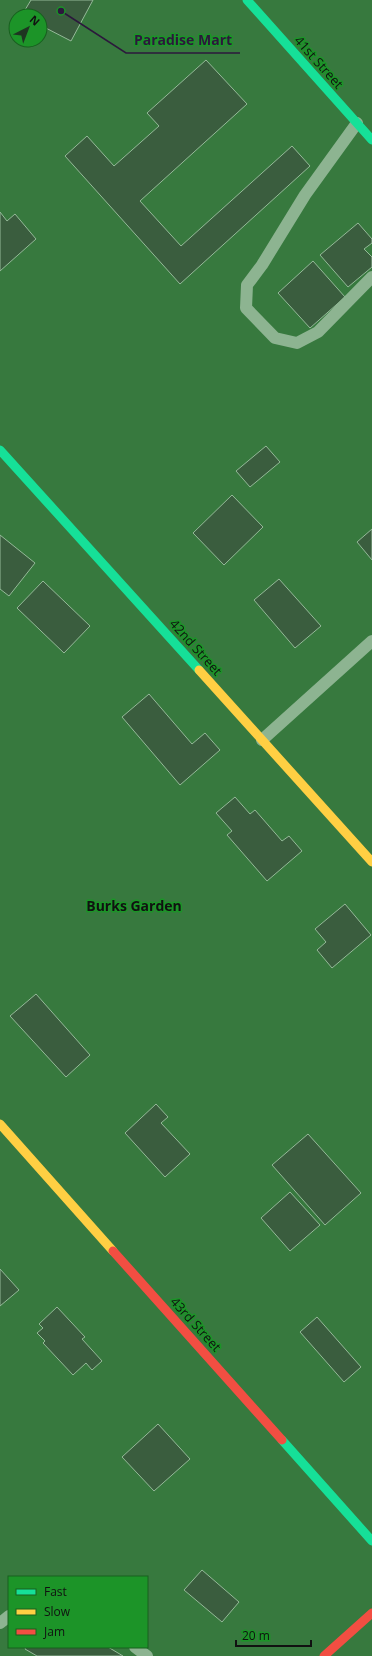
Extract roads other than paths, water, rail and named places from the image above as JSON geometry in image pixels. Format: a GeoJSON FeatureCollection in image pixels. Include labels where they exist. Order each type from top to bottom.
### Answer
{"type":"FeatureCollection","features":[{"type":"Feature","properties":{"kind":"street","name":"41st Street"},"geometry":{"type":"LineString","coordinates":[[247,0],[372,140]]}},
{"type":"Feature","properties":{"kind":"street","name":"42nd Street"},"geometry":{"type":"LineString","coordinates":[[0,450],[372,862]]}},
{"type":"Feature","properties":{"kind":"street","name":"43rd Street"},"geometry":{"type":"LineString","coordinates":[[0,1124],[372,1541]]}},
{"type":"Feature","properties":{"kind":"street"},"geometry":{"type":"LineString","coordinates":[[324,1656],[372,1613]]}},
{"type":"Feature","properties":{"kind":"lane"},"geometry":{"type":"LineString","coordinates":[[357,123],[305,195],[262,265],[247,285],[246,308],[275,338],[297,343],[318,332],[372,277]]}},
{"type":"Feature","properties":{"kind":"lane"},"geometry":{"type":"LineString","coordinates":[[262,740],[372,641]]}},
{"type":"Feature","properties":{"kind":"lane"},"geometry":{"type":"LineString","coordinates":[[0,1623],[8,1617]]}},
{"type":"Feature","properties":{"kind":"lane"},"geometry":{"type":"LineString","coordinates":[[136,1648],[147,1656]]}},
{"type":"Feature","properties":{"kind":"place","name":"Paradise Mart"},"geometry":{"type":"Point","coordinates":[61,11]}},
{"type":"Feature","properties":{"kind":"district","name":"Burks Garden"},"geometry":{"type":"Point","coordinates":[134,906]}}]}
